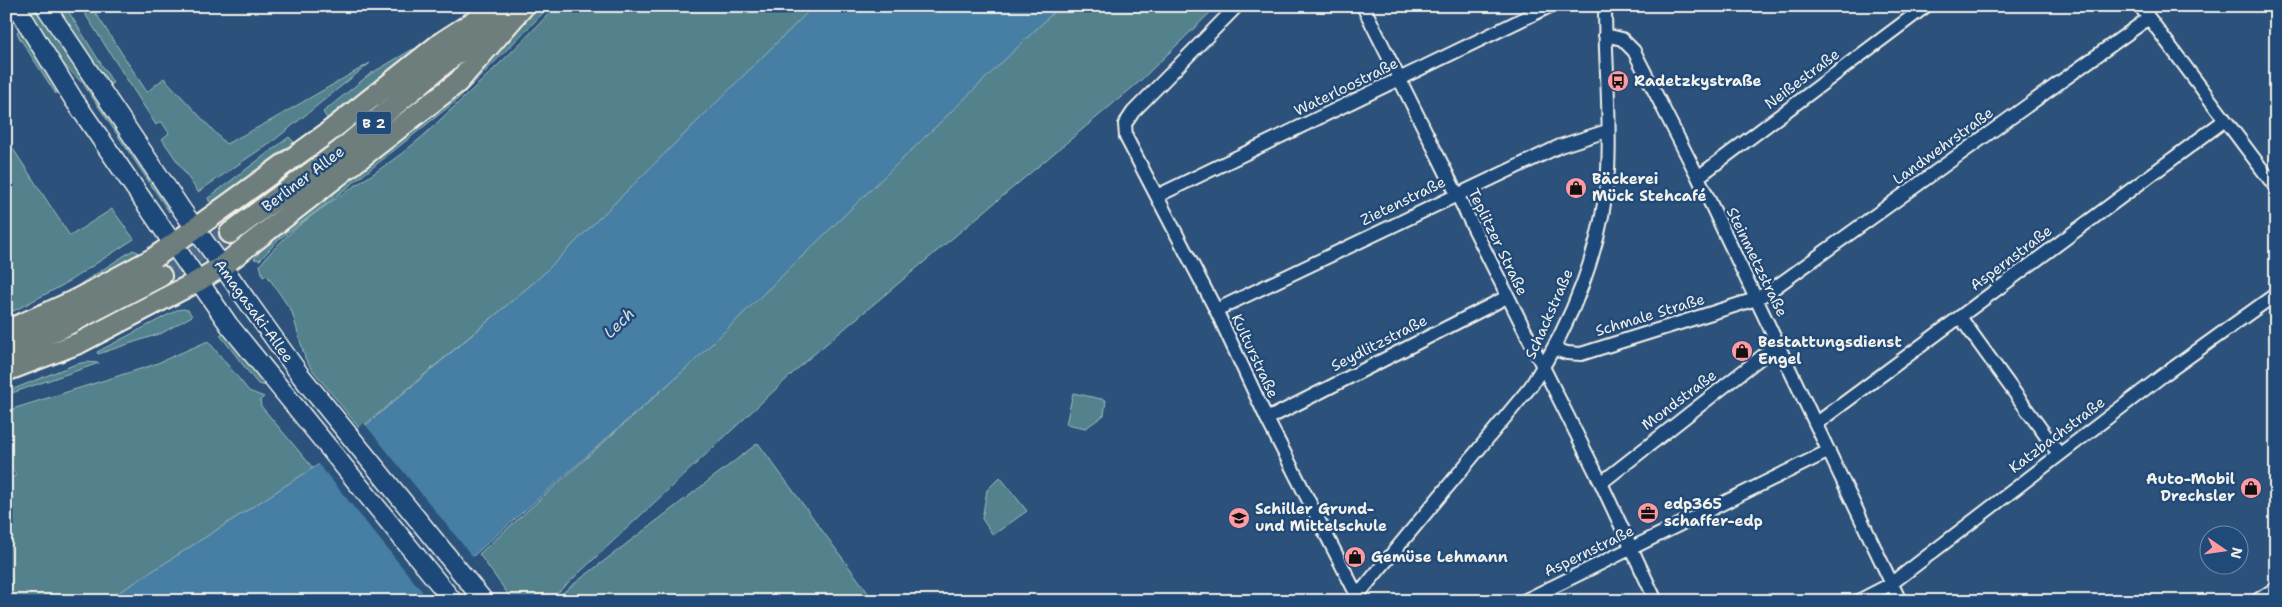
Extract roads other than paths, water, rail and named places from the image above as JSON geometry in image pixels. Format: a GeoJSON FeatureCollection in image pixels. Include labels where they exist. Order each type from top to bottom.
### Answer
{"type":"FeatureCollection","features":[{"type":"Feature","properties":{"kind":"main road","name":"Amagasaki-Allee"},"geometry":{"type":"LineString","coordinates":[[16,6],[74,100],[229,325],[453,601]]}},
{"type":"Feature","properties":{"kind":"main road","name":"Amagasaki-Allee"},"geometry":{"type":"LineString","coordinates":[[45,6],[221,267],[301,376],[484,601]]}},
{"type":"Feature","properties":{"kind":"main road"},"geometry":{"type":"LineString","coordinates":[[6,331],[72,302],[154,258],[326,134],[442,42],[498,6]]}},
{"type":"Feature","properties":{"kind":"main road","name":"Berliner Allee"},"geometry":{"type":"LineString","coordinates":[[230,233],[340,151],[512,6]]}},
{"type":"Feature","properties":{"kind":"main road"},"geometry":{"type":"LineString","coordinates":[[6,371],[79,342],[198,281],[221,267],[458,82],[524,6]]}},
{"type":"Feature","properties":{"kind":"main road"},"geometry":{"type":"LineString","coordinates":[[6,351],[61,328],[161,276]]}},
{"type":"Feature","properties":{"kind":"street","name":"Kulturstraße"},"geometry":{"type":"LineString","coordinates":[[1237,6],[1133,112],[1125,124],[1126,137],[1216,310],[1267,419],[1357,599]]}},
{"type":"Feature","properties":{"kind":"street","name":"Teplitzer Straße"},"geometry":{"type":"LineString","coordinates":[[1363,6],[1542,369],[1601,482],[1656,601]]}},
{"type":"Feature","properties":{"kind":"street","name":"Waterloostraße"},"geometry":{"type":"LineString","coordinates":[[1157,196],[1550,6]]}},
{"type":"Feature","properties":{"kind":"street","name":"Schackstraße"},"geometry":{"type":"LineString","coordinates":[[1357,599],[1531,386],[1554,349],[1577,299],[1597,232],[1608,170],[1605,6]]}},
{"type":"Feature","properties":{"kind":"street","name":"Neißestraße"},"geometry":{"type":"LineString","coordinates":[[1698,177],[1926,6]]}},
{"type":"Feature","properties":{"kind":"street"},"geometry":{"type":"LineString","coordinates":[[2140,6],[2276,188]]}},
{"type":"Feature","properties":{"kind":"street","name":"Landwehrstraße"},"geometry":{"type":"LineString","coordinates":[[1756,299],[1770,291],[2149,18]]}},
{"type":"Feature","properties":{"kind":"street","name":"Steinmetzstraße"},"geometry":{"type":"LineString","coordinates":[[1605,34],[1622,39],[1634,51],[1698,177],[1817,422],[1900,601]]}},
{"type":"Feature","properties":{"kind":"street","name":"Aspernstraße"},"geometry":{"type":"LineString","coordinates":[[1817,422],[2225,120]]}},
{"type":"Feature","properties":{"kind":"street","name":"Zietenstraße"},"geometry":{"type":"LineString","coordinates":[[1216,310],[1560,146],[1607,131]]}},
{"type":"Feature","properties":{"kind":"street","name":"Katzbachstraße"},"geometry":{"type":"LineString","coordinates":[[1858,601],[1891,584],[2059,454],[2276,294]]}},
{"type":"Feature","properties":{"kind":"street","name":"Seydlitzstraße"},"geometry":{"type":"LineString","coordinates":[[1267,419],[1507,297]]}},
{"type":"Feature","properties":{"kind":"street","name":"Schmale Straße"},"geometry":{"type":"LineString","coordinates":[[1554,349],[1567,353],[1581,354],[1756,299]]}},
{"type":"Feature","properties":{"kind":"street"},"geometry":{"type":"LineString","coordinates":[[1960,317],[2059,454]]}},
{"type":"Feature","properties":{"kind":"street","name":"Mondstraße"},"geometry":{"type":"LineString","coordinates":[[1601,482],[1778,344]]}},
{"type":"Feature","properties":{"kind":"street","name":"Aspernstraße"},"geometry":{"type":"LineString","coordinates":[[1524,601],[1829,451]]}},
{"type":"Feature","properties":{"kind":"street"},"geometry":{"type":"LineString","coordinates":[[2259,601],[2276,590]]}},
{"type":"Feature","properties":{"kind":"water","name":"Lech"},"geometry":{"type":"Polygon","coordinates":[[[814,6],[1060,6],[691,364],[422,601],[106,601],[324,461],[539,278],[814,6]]]}},
{"type":"Feature","properties":{"kind":"tunnel"},"geometry":{"type":"LineString","coordinates":[[161,276],[230,233]]}},
{"type":"Feature","properties":{"kind":"place","name":"Radetzkystraße"},"geometry":{"type":"Point","coordinates":[1618,81]}},
{"type":"Feature","properties":{"kind":"place","name":"Bäckerei Mück Stehcafé"},"geometry":{"type":"Point","coordinates":[1576,188]}},
{"type":"Feature","properties":{"kind":"place","name":"Bestattungsdienst Engel"},"geometry":{"type":"Point","coordinates":[1742,351]}},
{"type":"Feature","properties":{"kind":"place","name":"Auto-Mobil Drechsler"},"geometry":{"type":"Point","coordinates":[2251,488]}},
{"type":"Feature","properties":{"kind":"place","name":"edp365 schaffer-edp"},"geometry":{"type":"Point","coordinates":[1648,513]}},
{"type":"Feature","properties":{"kind":"place","name":"Schiller Grund- und Mittelschule"},"geometry":{"type":"Point","coordinates":[1239,518]}},
{"type":"Feature","properties":{"kind":"place","name":"Gemüse Lehmann"},"geometry":{"type":"Point","coordinates":[1355,557]}}]}
